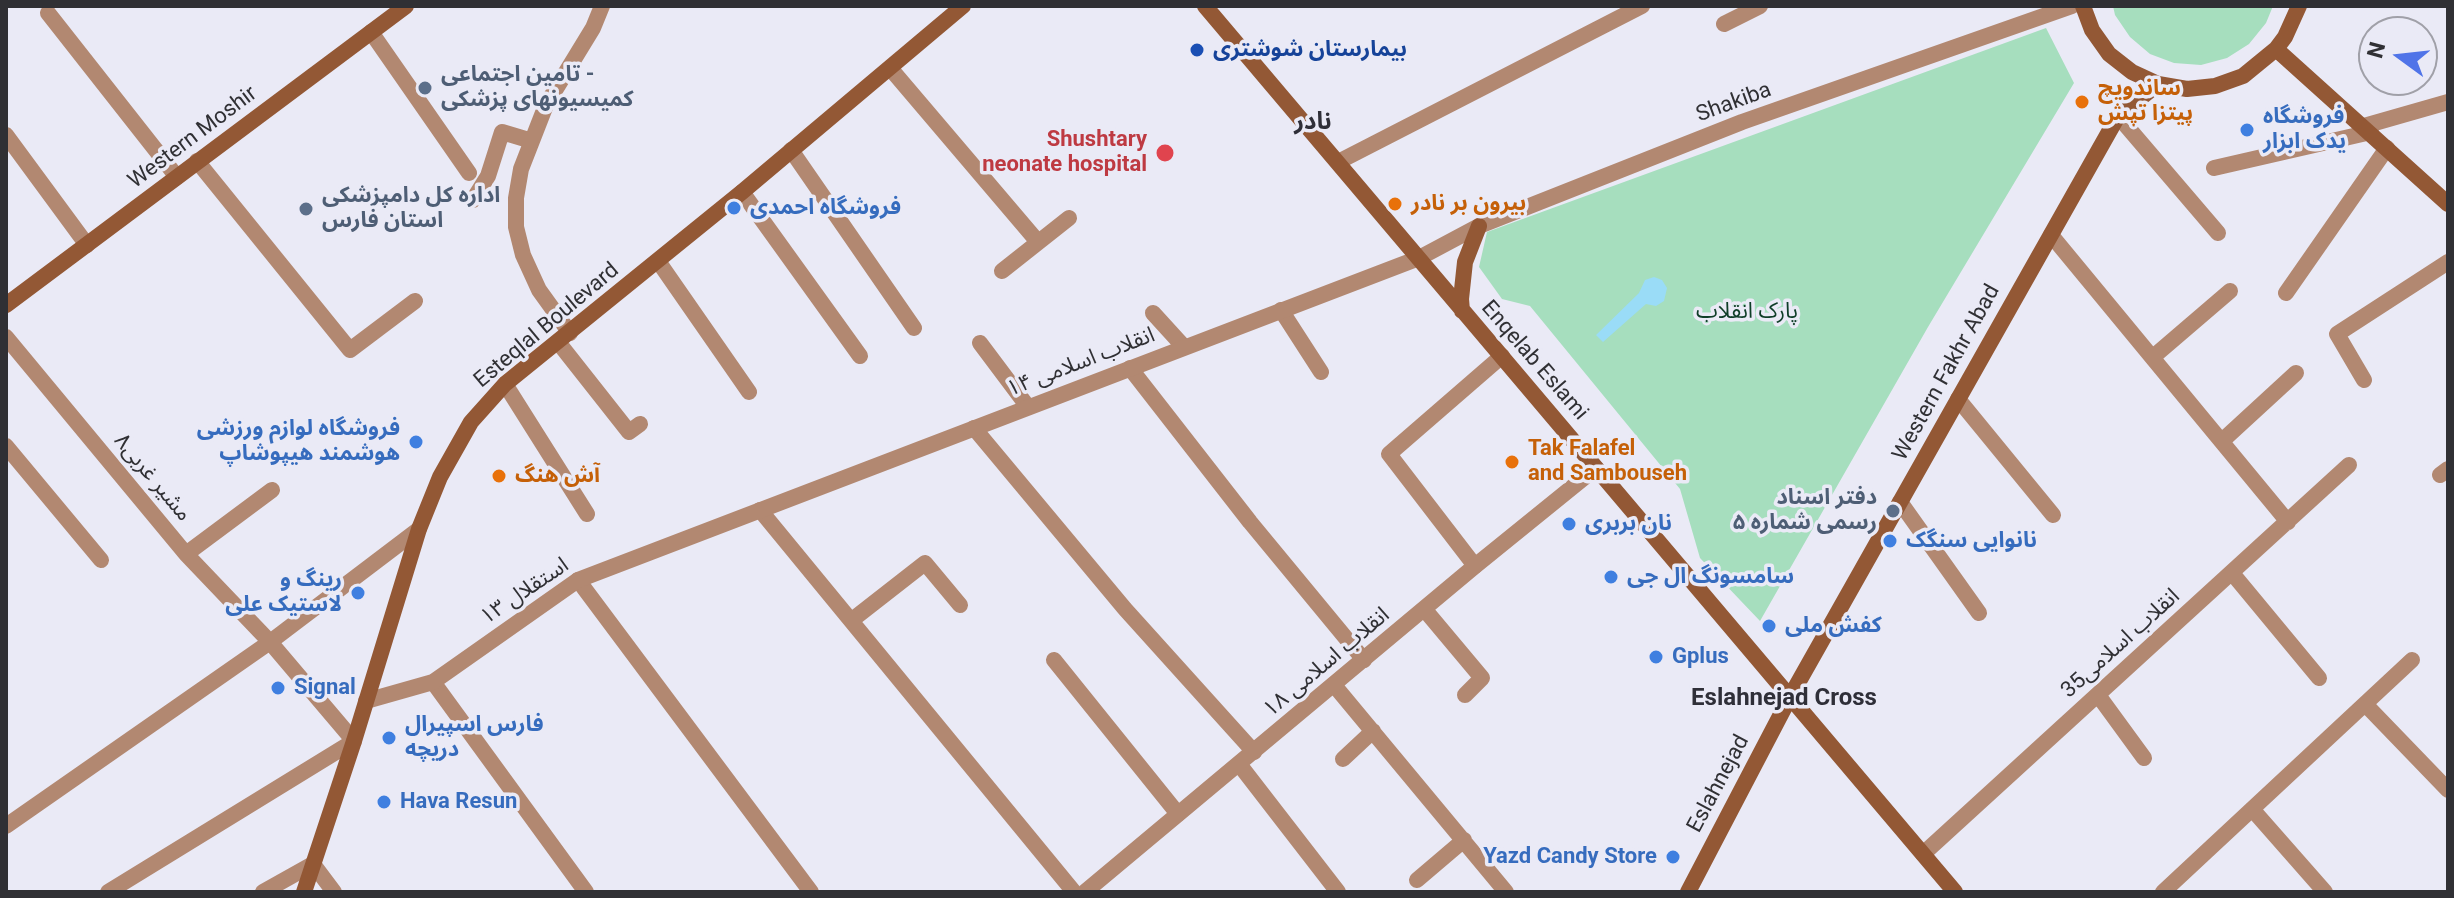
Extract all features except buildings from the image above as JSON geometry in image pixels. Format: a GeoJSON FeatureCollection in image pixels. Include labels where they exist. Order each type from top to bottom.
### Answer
{"type":"FeatureCollection","features":[{"type":"Feature","properties":{"kind":"main road","name":"Western Moshir"},"geometry":{"type":"LineString","coordinates":[[6,305],[406,6]]}},
{"type":"Feature","properties":{"kind":"main road","name":"Esteqlal Boulevard"},"geometry":{"type":"LineString","coordinates":[[304,892],[419,529],[440,477],[471,422],[505,384],[742,192],[963,6]]}},
{"type":"Feature","properties":{"kind":"main road","name":"Enqelab Eslami"},"geometry":{"type":"LineString","coordinates":[[1205,6],[1955,892]]}},
{"type":"Feature","properties":{"kind":"main road"},"geometry":{"type":"LineString","coordinates":[[2083,6],[2092,30],[2109,54],[2132,72],[2158,84],[2187,89],[2215,86],[2243,76],[2276,49],[2299,6]]}},
{"type":"Feature","properties":{"kind":"main road"},"geometry":{"type":"LineString","coordinates":[[2276,49],[2448,204]]}},
{"type":"Feature","properties":{"kind":"main road","name":"Western Fakhr Abad"},"geometry":{"type":"LineString","coordinates":[[1790,697],[2118,116],[2158,84]]}},
{"type":"Feature","properties":{"kind":"main road"},"geometry":{"type":"LineString","coordinates":[[1462,311],[1465,262],[1479,226]]}},
{"type":"Feature","properties":{"kind":"main road","name":"Eslahnejad"},"geometry":{"type":"LineString","coordinates":[[1688,892],[1790,697]]}},
{"type":"Feature","properties":{"kind":"street"},"geometry":{"type":"LineString","coordinates":[[602,6],[593,28],[546,105],[521,169],[516,198],[516,227],[523,255],[564,338],[629,432],[640,424]]}},
{"type":"Feature","properties":{"kind":"street"},"geometry":{"type":"LineString","coordinates":[[1338,162],[1642,6]]}},
{"type":"Feature","properties":{"kind":"street","name":"Shakiba"},"geometry":{"type":"LineString","coordinates":[[1419,258],[1479,226],[1742,122],[2072,6]]}},
{"type":"Feature","properties":{"kind":"street"},"geometry":{"type":"LineString","coordinates":[[1724,24],[1757,7]]}},
{"type":"Feature","properties":{"kind":"street"},"geometry":{"type":"LineString","coordinates":[[48,13],[177,177]]}},
{"type":"Feature","properties":{"kind":"street"},"geometry":{"type":"LineString","coordinates":[[371,32],[469,173]]}},
{"type":"Feature","properties":{"kind":"street"},"geometry":{"type":"LineString","coordinates":[[890,68],[1038,242]]}},
{"type":"Feature","properties":{"kind":"street"},"geometry":{"type":"LineString","coordinates":[[2214,168],[2367,129],[2448,102]]}},
{"type":"Feature","properties":{"kind":"street"},"geometry":{"type":"LineString","coordinates":[[2118,116],[2218,233]]}},
{"type":"Feature","properties":{"kind":"street"},"geometry":{"type":"LineString","coordinates":[[473,200],[488,176],[502,132],[532,141]]}},
{"type":"Feature","properties":{"kind":"street"},"geometry":{"type":"LineString","coordinates":[[6,135],[87,245]]}},
{"type":"Feature","properties":{"kind":"street"},"geometry":{"type":"LineString","coordinates":[[2286,293],[2387,148]]}},
{"type":"Feature","properties":{"kind":"street"},"geometry":{"type":"LineString","coordinates":[[791,150],[914,328]]}},
{"type":"Feature","properties":{"kind":"street"},"geometry":{"type":"LineString","coordinates":[[197,161],[350,350],[415,301]]}},
{"type":"Feature","properties":{"kind":"street"},"geometry":{"type":"LineString","coordinates":[[742,192],[860,356]]}},
{"type":"Feature","properties":{"kind":"street"},"geometry":{"type":"LineString","coordinates":[[1002,271],[1069,218]]}},
{"type":"Feature","properties":{"kind":"street"},"geometry":{"type":"LineString","coordinates":[[2051,235],[2288,522]]}},
{"type":"Feature","properties":{"kind":"street","name":"۱۴ انقلاب اسلامی"},"geometry":{"type":"LineString","coordinates":[[760,510],[1419,258]]}},
{"type":"Feature","properties":{"kind":"street"},"geometry":{"type":"LineString","coordinates":[[658,261],[749,392]]}},
{"type":"Feature","properties":{"kind":"street"},"geometry":{"type":"LineString","coordinates":[[2364,380],[2337,334],[2448,262]]}},
{"type":"Feature","properties":{"kind":"street"},"geometry":{"type":"LineString","coordinates":[[2153,357],[2230,291]]}},
{"type":"Feature","properties":{"kind":"street"},"geometry":{"type":"LineString","coordinates":[[1281,310],[1321,372]]}},
{"type":"Feature","properties":{"kind":"street"},"geometry":{"type":"LineString","coordinates":[[1153,313],[1184,347]]}},
{"type":"Feature","properties":{"kind":"street","name":"مشیر غربی۸"},"geometry":{"type":"LineString","coordinates":[[6,337],[186,554],[270,642],[354,741]]}},
{"type":"Feature","properties":{"kind":"street"},"geometry":{"type":"LineString","coordinates":[[980,343],[1028,407]]}},
{"type":"Feature","properties":{"kind":"street"},"geometry":{"type":"LineString","coordinates":[[1475,566],[1389,454],[1502,356]]}},
{"type":"Feature","properties":{"kind":"street"},"geometry":{"type":"LineString","coordinates":[[1130,368],[1250,522],[1364,660]]}},
{"type":"Feature","properties":{"kind":"street"},"geometry":{"type":"LineString","coordinates":[[2222,441],[2296,373]]}},
{"type":"Feature","properties":{"kind":"street"},"geometry":{"type":"LineString","coordinates":[[505,384],[587,514]]}},
{"type":"Feature","properties":{"kind":"street"},"geometry":{"type":"LineString","coordinates":[[1958,399],[2053,515]]}},
{"type":"Feature","properties":{"kind":"street"},"geometry":{"type":"LineString","coordinates":[[974,428],[1125,609],[1254,752]]}},
{"type":"Feature","properties":{"kind":"street"},"geometry":{"type":"LineString","coordinates":[[6,446],[101,560]]}},
{"type":"Feature","properties":{"kind":"street","name":"35انقلاب اسلامی"},"geometry":{"type":"LineString","coordinates":[[1923,854],[2349,465]]}},
{"type":"Feature","properties":{"kind":"street","name":"۱۸ انقلاب اسلامی"},"geometry":{"type":"LineString","coordinates":[[1091,890],[1178,814],[1596,468]]}},
{"type":"Feature","properties":{"kind":"street"},"geometry":{"type":"LineString","coordinates":[[186,554],[272,490]]}},
{"type":"Feature","properties":{"kind":"street"},"geometry":{"type":"LineString","coordinates":[[1900,502],[1979,613]]}},
{"type":"Feature","properties":{"kind":"street"},"geometry":{"type":"LineString","coordinates":[[760,510],[1074,892]]}},
{"type":"Feature","properties":{"kind":"street","name":"۱۳ استقلال"},"geometry":{"type":"LineString","coordinates":[[366,701],[433,682],[578,580],[760,510]]}},
{"type":"Feature","properties":{"kind":"street"},"geometry":{"type":"LineString","coordinates":[[6,826],[270,642],[419,529]]}},
{"type":"Feature","properties":{"kind":"street"},"geometry":{"type":"LineString","coordinates":[[852,620],[925,563],[960,605]]}},
{"type":"Feature","properties":{"kind":"street"},"geometry":{"type":"LineString","coordinates":[[2232,573],[2319,678]]}},
{"type":"Feature","properties":{"kind":"street"},"geometry":{"type":"LineString","coordinates":[[578,580],[811,892]]}},
{"type":"Feature","properties":{"kind":"street"},"geometry":{"type":"LineString","coordinates":[[1425,610],[1482,678],[1465,695]]}},
{"type":"Feature","properties":{"kind":"street"},"geometry":{"type":"LineString","coordinates":[[1054,660],[1178,814]]}},
{"type":"Feature","properties":{"kind":"street"},"geometry":{"type":"LineString","coordinates":[[2163,892],[2412,660]]}},
{"type":"Feature","properties":{"kind":"street"},"geometry":{"type":"LineString","coordinates":[[433,682],[586,892]]}},
{"type":"Feature","properties":{"kind":"street"},"geometry":{"type":"LineString","coordinates":[[1334,685],[1506,892]]}},
{"type":"Feature","properties":{"kind":"street"},"geometry":{"type":"LineString","coordinates":[[2098,695],[2144,758]]}},
{"type":"Feature","properties":{"kind":"street"},"geometry":{"type":"LineString","coordinates":[[2365,704],[2448,790]]}},
{"type":"Feature","properties":{"kind":"street"},"geometry":{"type":"LineString","coordinates":[[1343,759],[1373,731]]}},
{"type":"Feature","properties":{"kind":"street"},"geometry":{"type":"LineString","coordinates":[[108,892],[354,741]]}},
{"type":"Feature","properties":{"kind":"street"},"geometry":{"type":"LineString","coordinates":[[1239,764],[1338,892]]}},
{"type":"Feature","properties":{"kind":"street"},"geometry":{"type":"LineString","coordinates":[[2252,809],[2325,892]]}},
{"type":"Feature","properties":{"kind":"street"},"geometry":{"type":"LineString","coordinates":[[1417,880],[1464,840]]}},
{"type":"Feature","properties":{"kind":"street"},"geometry":{"type":"LineString","coordinates":[[263,892],[313,864],[334,892]]}},
{"type":"Feature","properties":{"kind":"green space"},"geometry":{"type":"Polygon","coordinates":[[[2113,6],[2273,6],[2266,23],[2249,44],[2227,58],[2201,65],[2174,63],[2150,54],[2130,37],[2115,15],[2113,6]]]}},
{"type":"Feature","properties":{"kind":"green space","name":"پارک انقلاب"},"geometry":{"type":"Polygon","coordinates":[[[2046,28],[2074,83],[1928,327],[1760,621],[1700,558],[1680,489],[1530,306],[1502,299],[1479,267],[1487,232],[2046,28]]]}},
{"type":"Feature","properties":{"kind":"water"},"geometry":{"type":"Polygon","coordinates":[[[1654,277],[1662,280],[1667,288],[1664,301],[1656,306],[1646,304],[1603,342],[1596,335],[1639,293],[1645,280],[1654,277]]]}},
{"type":"Feature","properties":{"kind":"place","name":"بیمارستان شوشتری"},"geometry":{"type":"Point","coordinates":[1197,50]}},
{"type":"Feature","properties":{"kind":"place","name":"تامین اجتماعی - کمیسیونهای پزشکی"},"geometry":{"type":"Point","coordinates":[425,88]}},
{"type":"Feature","properties":{"kind":"place","name":"ساندویچ پیتزا تپش"},"geometry":{"type":"Point","coordinates":[2082,102]}},
{"type":"Feature","properties":{"kind":"place","name":"فروشگاه یدک ابزار"},"geometry":{"type":"Point","coordinates":[2247,130]}},
{"type":"Feature","properties":{"kind":"place","name":"Shushtary neonate hospital"},"geometry":{"type":"Point","coordinates":[1165,153]}},
{"type":"Feature","properties":{"kind":"place","name":"بیرون بر نادر"},"geometry":{"type":"Point","coordinates":[1395,204]}},
{"type":"Feature","properties":{"kind":"place","name":"فروشگاه احمدی"},"geometry":{"type":"Point","coordinates":[734,208]}},
{"type":"Feature","properties":{"kind":"place","name":"اداره کل دامپزشکی استان فارس"},"geometry":{"type":"Point","coordinates":[306,209]}},
{"type":"Feature","properties":{"kind":"place","name":"فروشگاه لوازم ورزشی هوشمند هیپوشاپ"},"geometry":{"type":"Point","coordinates":[416,442]}},
{"type":"Feature","properties":{"kind":"place","name":"Tak Falafel and Sambouseh"},"geometry":{"type":"Point","coordinates":[1512,462]}},
{"type":"Feature","properties":{"kind":"place","name":"آش هنگ"},"geometry":{"type":"Point","coordinates":[499,476]}},
{"type":"Feature","properties":{"kind":"place","name":"دفتر اسناد رسمی شماره ۵"},"geometry":{"type":"Point","coordinates":[1893,511]}},
{"type":"Feature","properties":{"kind":"place","name":"نان بربری"},"geometry":{"type":"Point","coordinates":[1569,524]}},
{"type":"Feature","properties":{"kind":"place","name":"نانوایی سنگک"},"geometry":{"type":"Point","coordinates":[1890,541]}},
{"type":"Feature","properties":{"kind":"place","name":"سامسونگ ال جی"},"geometry":{"type":"Point","coordinates":[1611,577]}},
{"type":"Feature","properties":{"kind":"place","name":"رینگ و لاستیک علی"},"geometry":{"type":"Point","coordinates":[358,593]}},
{"type":"Feature","properties":{"kind":"place","name":"کفش ملی"},"geometry":{"type":"Point","coordinates":[1769,626]}},
{"type":"Feature","properties":{"kind":"place","name":"Gplus"},"geometry":{"type":"Point","coordinates":[1656,657]}},
{"type":"Feature","properties":{"kind":"place","name":"Signal"},"geometry":{"type":"Point","coordinates":[278,688]}},
{"type":"Feature","properties":{"kind":"place","name":"فارس اسپیرال دریچه"},"geometry":{"type":"Point","coordinates":[389,738]}},
{"type":"Feature","properties":{"kind":"place","name":"Hava Resun"},"geometry":{"type":"Point","coordinates":[384,802]}},
{"type":"Feature","properties":{"kind":"place","name":"Yazd Candy Store"},"geometry":{"type":"Point","coordinates":[1673,857]}},
{"type":"Feature","properties":{"kind":"district","name":"نادر"},"geometry":{"type":"Point","coordinates":[1313,123]}},
{"type":"Feature","properties":{"kind":"district","name":"Eslahnejad Cross"},"geometry":{"type":"Point","coordinates":[1784,699]}}]}
